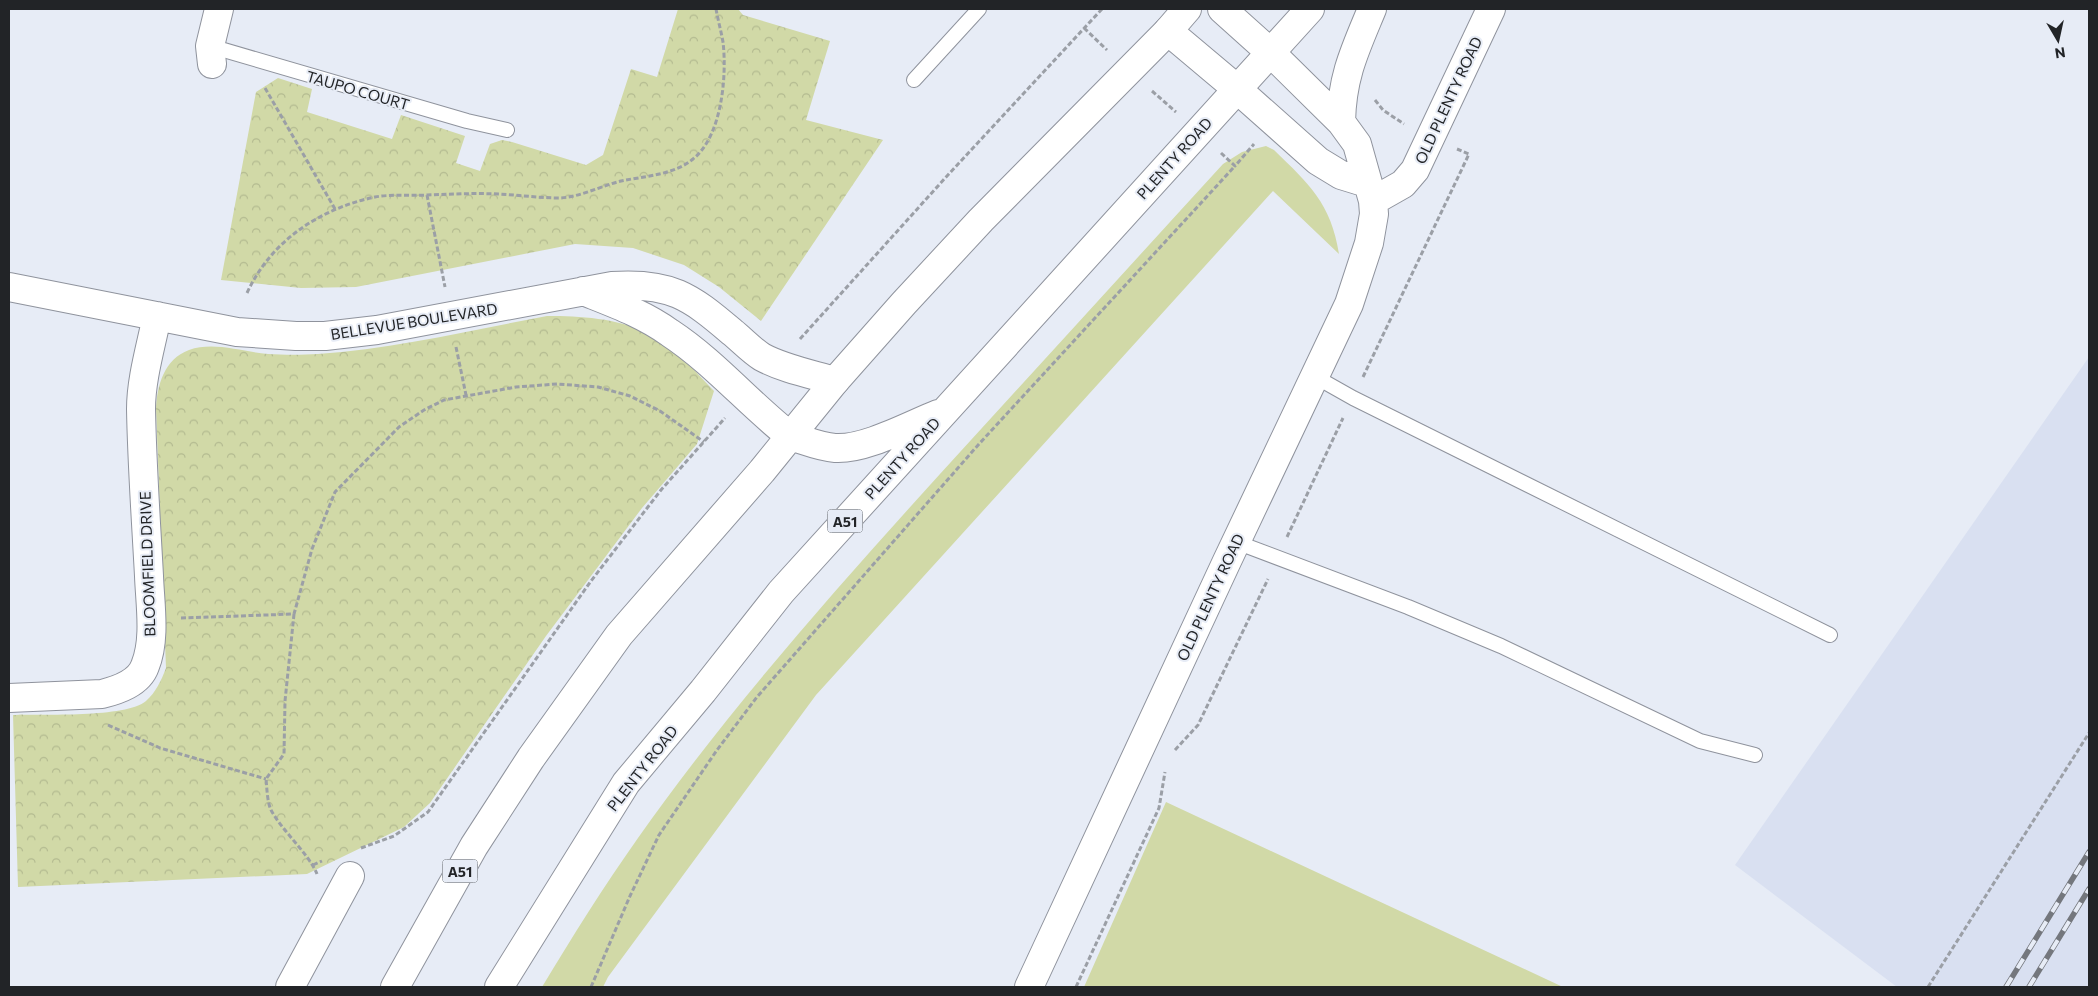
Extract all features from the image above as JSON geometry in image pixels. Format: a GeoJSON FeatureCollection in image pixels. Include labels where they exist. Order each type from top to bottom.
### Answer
{"type":"FeatureCollection","features":[{"type":"Feature","properties":{"kind":"main road"},"geometry":{"type":"LineString","coordinates":[[211,55],[218,9]]}},
{"type":"Feature","properties":{"kind":"main road","name":"A51"},"geometry":{"type":"LineString","coordinates":[[395,987],[474,846],[532,758],[619,635],[790,436],[834,381],[981,220],[1188,9]]}},
{"type":"Feature","properties":{"kind":"main road","name":"OLD PLENTY ROAD"},"geometry":{"type":"LineString","coordinates":[[1029,987],[1357,283],[1371,232],[1374,214],[1357,144],[1341,122],[1271,53],[1222,9]]}},
{"type":"Feature","properties":{"kind":"main road","name":"PLENTY ROAD"},"geometry":{"type":"LineString","coordinates":[[498,987],[626,783],[703,691],[781,592],[1310,9]]}},
{"type":"Feature","properties":{"kind":"main road"},"geometry":{"type":"LineString","coordinates":[[1341,122],[1342,100],[1347,72],[1372,9]]}},
{"type":"Feature","properties":{"kind":"main road","name":"OLD PLENTY ROAD"},"geometry":{"type":"LineString","coordinates":[[1370,192],[1403,184],[1415,170],[1490,9]]}},
{"type":"Feature","properties":{"kind":"main road"},"geometry":{"type":"LineString","coordinates":[[1168,31],[1325,167],[1370,192]]}},
{"type":"Feature","properties":{"kind":"main road","name":"BELLEVUE BOULEVARD"},"geometry":{"type":"LineString","coordinates":[[9,287],[237,332],[272,336],[325,336],[377,330],[583,291],[637,284],[662,288],[680,294],[699,305],[761,356],[778,364],[834,381]]}},
{"type":"Feature","properties":{"kind":"main road"},"geometry":{"type":"LineString","coordinates":[[583,291],[649,319],[670,333],[687,345],[764,416],[790,436],[828,448],[854,447],[944,411]]}},
{"type":"Feature","properties":{"kind":"main road","name":"BLOOMFIELD DRIVE"},"geometry":{"type":"LineString","coordinates":[[9,698],[102,694],[115,691],[126,685],[145,668],[148,658],[151,619],[141,407],[157,316]]}},
{"type":"Feature","properties":{"kind":"main road"},"geometry":{"type":"LineString","coordinates":[[290,987],[332,912],[351,863]]}},
{"type":"Feature","properties":{"kind":"lane"},"geometry":{"type":"LineString","coordinates":[[914,80],[979,9]]}},
{"type":"Feature","properties":{"kind":"lane","name":"TAUPO COURT"},"geometry":{"type":"LineString","coordinates":[[211,55],[476,124],[507,130]]}},
{"type":"Feature","properties":{"kind":"lane"},"geometry":{"type":"LineString","coordinates":[[1314,376],[1353,398],[1830,635]]}},
{"type":"Feature","properties":{"kind":"lane"},"geometry":{"type":"LineString","coordinates":[[1236,542],[1408,607],[1501,646],[1700,741],[1755,755]]}},
{"type":"Feature","properties":{"kind":"path"},"geometry":{"type":"LineString","coordinates":[[247,293],[256,273],[287,238],[307,223],[335,208],[376,197],[464,194],[562,198],[607,185],[676,169],[694,159],[707,142],[716,125],[723,75],[723,43],[716,9]]}},
{"type":"Feature","properties":{"kind":"path"},"geometry":{"type":"LineString","coordinates":[[778,364],[947,176],[1102,9]]}},
{"type":"Feature","properties":{"kind":"path"},"geometry":{"type":"LineString","coordinates":[[261,81],[335,208]]}},
{"type":"Feature","properties":{"kind":"path"},"geometry":{"type":"LineString","coordinates":[[591,987],[659,834],[717,750],[758,697],[986,437],[1235,166]]}},
{"type":"Feature","properties":{"kind":"path"},"geometry":{"type":"LineString","coordinates":[[332,912],[313,865],[287,834],[270,808],[266,778],[284,754],[285,700],[294,614],[312,549],[335,492],[399,427],[424,410],[444,400],[516,387],[557,384],[598,387],[630,396],[660,411],[704,442],[661,490],[591,581],[428,812],[351,863]]}},
{"type":"Feature","properties":{"kind":"path"},"geometry":{"type":"LineString","coordinates":[[151,619],[294,614]]}},
{"type":"Feature","properties":{"kind":"path"},"geometry":{"type":"LineString","coordinates":[[105,724],[160,748],[266,778]]}},
{"type":"Feature","properties":{"kind":"path"},"geometry":{"type":"LineString","coordinates":[[1928,987],[2089,733]]}},
{"type":"Feature","properties":{"kind":"path"},"geometry":{"type":"LineString","coordinates":[[313,865],[325,859]]}},
{"type":"Feature","properties":{"kind":"shaded area"},"geometry":{"type":"Polygon","coordinates":[[[2089,357],[2089,987],[1897,987],[1735,865],[2089,357]]]}},
{"type":"Feature","properties":{"kind":"green space"},"geometry":{"type":"Polygon","coordinates":[[[678,9],[738,9],[743,15],[830,41],[806,120],[883,140],[761,321],[719,287],[684,265],[633,248],[575,244],[356,287],[301,288],[221,280],[256,92],[278,78],[312,89],[307,112],[392,139],[401,115],[465,136],[456,163],[480,171],[490,144],[502,140],[586,165],[603,155],[631,69],[657,77],[678,9]]]}},
{"type":"Feature","properties":{"kind":"green space"},"geometry":{"type":"Polygon","coordinates":[[[1266,146],[1274,150],[1287,162],[1317,196],[1330,221],[1339,254],[1273,191],[816,695],[608,977],[603,987],[542,987],[613,874],[638,838],[709,743],[783,652],[940,474],[1223,164],[1242,152],[1266,146]]]}},
{"type":"Feature","properties":{"kind":"green space"},"geometry":{"type":"Polygon","coordinates":[[[547,316],[611,321],[648,333],[675,352],[714,391],[697,444],[642,508],[546,636],[430,803],[404,827],[307,874],[18,887],[13,715],[103,713],[136,706],[146,701],[153,694],[166,668],[156,409],[158,391],[163,374],[173,360],[189,350],[208,347],[280,355],[346,352],[547,316]]]}},
{"type":"Feature","properties":{"kind":"green space"},"geometry":{"type":"Polygon","coordinates":[[[1166,802],[1563,987],[1084,987],[1166,802]]]}},
{"type":"Feature","properties":{"kind":"railway"},"geometry":{"type":"LineString","coordinates":[[2006,987],[2089,852]]}},
{"type":"Feature","properties":{"kind":"railway"},"geometry":{"type":"LineString","coordinates":[[2029,987],[2089,889]]}}]}
